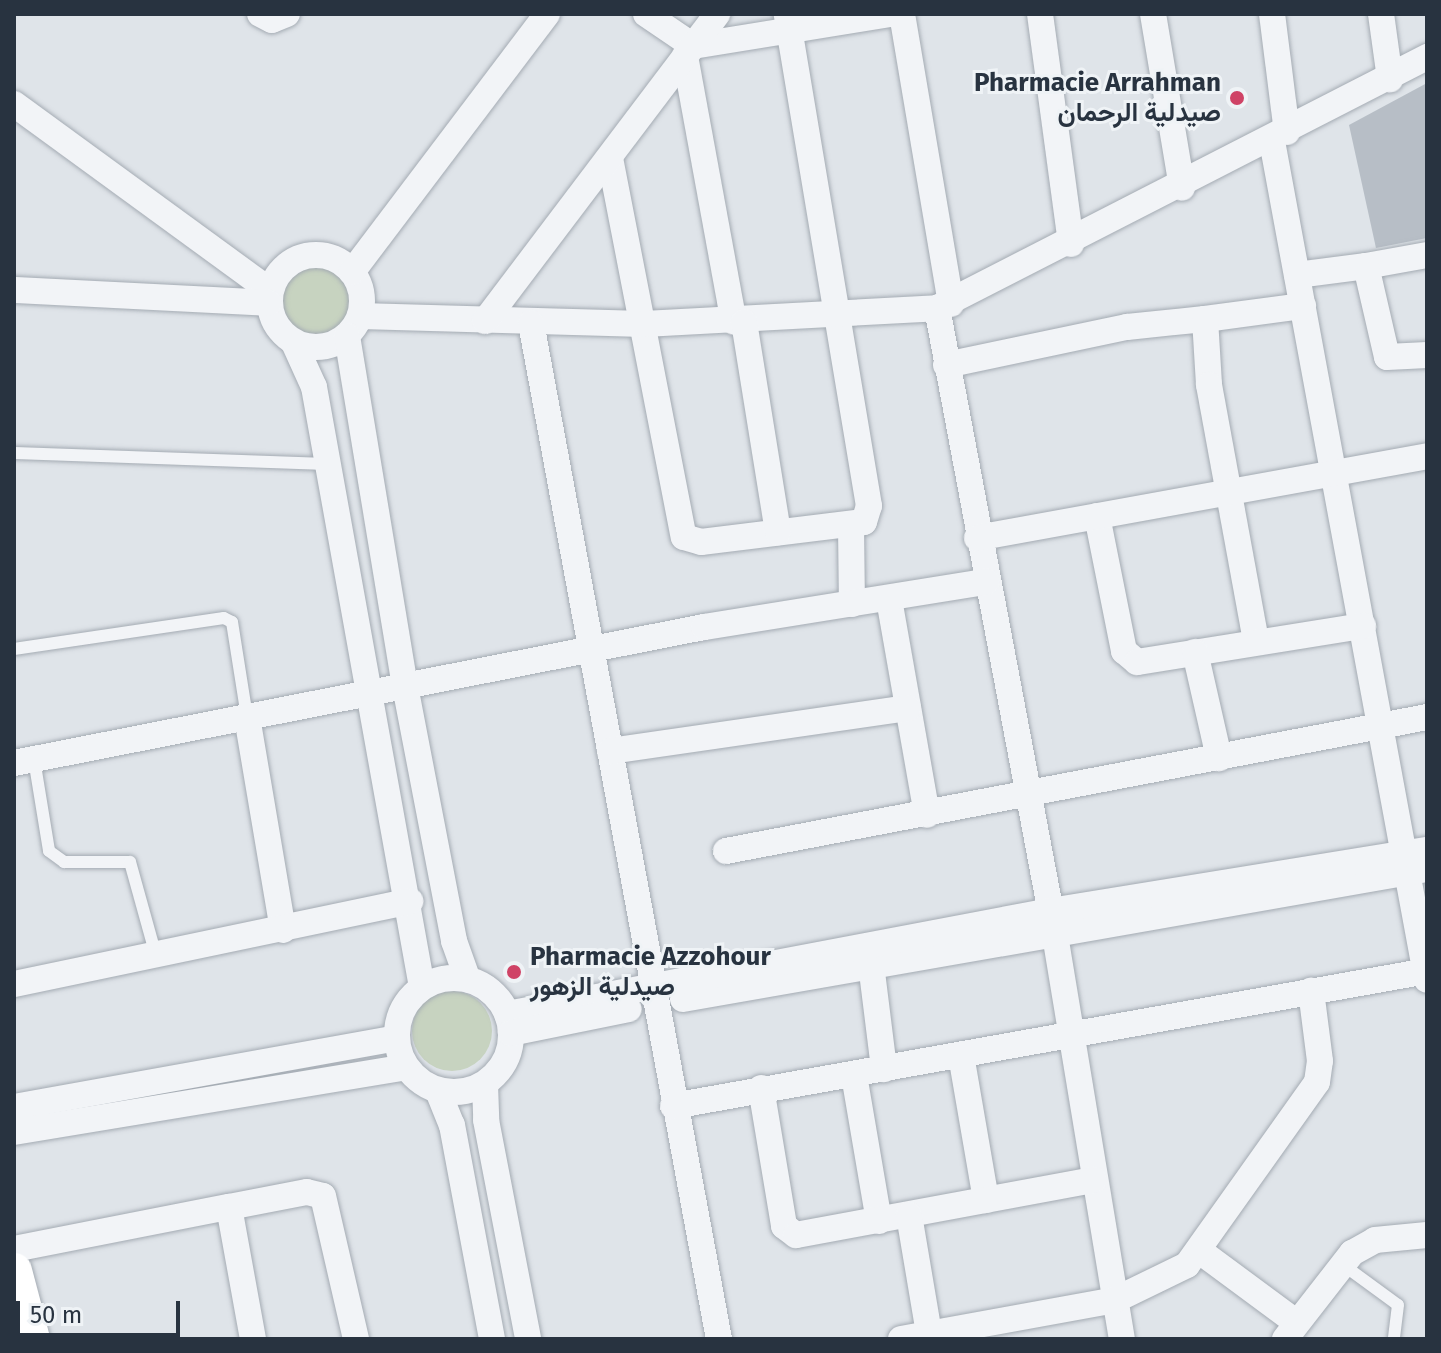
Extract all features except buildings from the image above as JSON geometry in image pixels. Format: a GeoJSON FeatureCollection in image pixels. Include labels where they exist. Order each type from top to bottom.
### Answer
{"type":"FeatureCollection","features":[{"type":"Feature","properties":{"kind":"main road"},"geometry":{"type":"LineString","coordinates":[[14,1271],[32,1339]]}},
{"type":"Feature","properties":{"kind":"street"},"geometry":{"type":"LineString","coordinates":[[260,14],[272,20],[287,14]]}},
{"type":"Feature","properties":{"kind":"street"},"geometry":{"type":"LineString","coordinates":[[352,272],[547,14]]}},
{"type":"Feature","properties":{"kind":"street"},"geometry":{"type":"LineString","coordinates":[[646,14],[689,51],[778,532]]}},
{"type":"Feature","properties":{"kind":"street"},"geometry":{"type":"LineString","coordinates":[[485,321],[717,14]]}},
{"type":"Feature","properties":{"kind":"street"},"geometry":{"type":"LineString","coordinates":[[689,51],[789,23],[890,14]]}},
{"type":"Feature","properties":{"kind":"street"},"geometry":{"type":"LineString","coordinates":[[902,14],[944,306],[946,365],[1052,920],[1122,1339]]}},
{"type":"Feature","properties":{"kind":"street"},"geometry":{"type":"LineString","coordinates":[[1040,14],[1071,244]]}},
{"type":"Feature","properties":{"kind":"street"},"geometry":{"type":"LineString","coordinates":[[1153,14],[1182,188]]}},
{"type":"Feature","properties":{"kind":"street"},"geometry":{"type":"LineString","coordinates":[[673,1106],[761,1088],[854,1075],[1070,1032],[1427,974],[1415,862],[1380,726],[1297,275],[1280,137],[1272,14]]}},
{"type":"Feature","properties":{"kind":"street"},"geometry":{"type":"LineString","coordinates":[[1381,14],[1390,79]]}},
{"type":"Feature","properties":{"kind":"street"},"geometry":{"type":"LineString","coordinates":[[610,158],[684,537],[701,542],[864,522],[869,506],[789,23]]}},
{"type":"Feature","properties":{"kind":"street"},"geometry":{"type":"LineString","coordinates":[[294,343],[321,348],[353,326],[485,321],[739,322],[838,317],[944,306],[1182,188],[1427,57]]}},
{"type":"Feature","properties":{"kind":"street"},"geometry":{"type":"LineString","coordinates":[[14,104],[270,297]]}},
{"type":"Feature","properties":{"kind":"street"},"geometry":{"type":"LineString","coordinates":[[1297,275],[1427,255]]}},
{"type":"Feature","properties":{"kind":"street"},"geometry":{"type":"LineString","coordinates":[[422,987],[410,901],[314,387],[294,343],[273,319],[270,297],[275,277],[298,258],[327,256],[352,272],[362,301],[353,326],[405,686],[454,941],[468,980]]}},
{"type":"Feature","properties":{"kind":"street"},"geometry":{"type":"LineString","coordinates":[[1366,266],[1387,357],[1427,355]]}},
{"type":"Feature","properties":{"kind":"street"},"geometry":{"type":"LineString","coordinates":[[14,290],[270,297]]}},
{"type":"Feature","properties":{"kind":"street"},"geometry":{"type":"LineString","coordinates":[[946,365],[1127,327],[1303,306]]}},
{"type":"Feature","properties":{"kind":"street"},"geometry":{"type":"LineString","coordinates":[[1205,319],[1209,385],[1256,642]]}},
{"type":"Feature","properties":{"kind":"street"},"geometry":{"type":"LineString","coordinates":[[531,323],[593,648],[673,1106],[719,1339]]}},
{"type":"Feature","properties":{"kind":"street"},"geometry":{"type":"LineString","coordinates":[[977,538],[1334,471],[1427,458]]}},
{"type":"Feature","properties":{"kind":"street"},"geometry":{"type":"LineString","coordinates":[[1097,516],[1128,657],[1146,663],[1195,652],[1363,626]]}},
{"type":"Feature","properties":{"kind":"street"},"geometry":{"type":"LineString","coordinates":[[851,526],[852,604]]}},
{"type":"Feature","properties":{"kind":"street"},"geometry":{"type":"LineString","coordinates":[[24,761],[593,648],[986,582]]}},
{"type":"Feature","properties":{"kind":"street"},"geometry":{"type":"LineString","coordinates":[[889,599],[927,815]]}},
{"type":"Feature","properties":{"kind":"street"},"geometry":{"type":"LineString","coordinates":[[1195,652],[1219,758]]}},
{"type":"Feature","properties":{"kind":"street"},"geometry":{"type":"LineString","coordinates":[[610,751],[908,708]]}},
{"type":"Feature","properties":{"kind":"street"},"geometry":{"type":"LineString","coordinates":[[247,717],[283,930]]}},
{"type":"Feature","properties":{"kind":"street"},"geometry":{"type":"LineString","coordinates":[[726,851],[1029,796],[1427,717]]}},
{"type":"Feature","properties":{"kind":"street"},"geometry":{"type":"LineString","coordinates":[[509,1024],[1052,920],[1415,862]]}},
{"type":"Feature","properties":{"kind":"street"},"geometry":{"type":"LineString","coordinates":[[14,984],[157,959],[410,901]]}},
{"type":"Feature","properties":{"kind":"street"},"geometry":{"type":"LineString","coordinates":[[655,996],[871,964],[1052,920]]}},
{"type":"Feature","properties":{"kind":"street"},"geometry":{"type":"LineString","coordinates":[[871,964],[884,1069]]}},
{"type":"Feature","properties":{"kind":"street"},"geometry":{"type":"LineString","coordinates":[[438,1091],[485,1084],[500,1070],[509,1024],[485,987],[468,980],[452,977],[422,987],[403,1009],[396,1038],[405,1067],[438,1091],[452,1125],[492,1339]]}},
{"type":"Feature","properties":{"kind":"street"},"geometry":{"type":"LineString","coordinates":[[901,1339],[1115,1300],[1187,1265],[1201,1252],[1317,1082],[1320,1061],[1311,991]]}},
{"type":"Feature","properties":{"kind":"street"},"geometry":{"type":"LineString","coordinates":[[14,1107],[396,1038]]}},
{"type":"Feature","properties":{"kind":"street"},"geometry":{"type":"LineString","coordinates":[[961,1055],[986,1200]]}},
{"type":"Feature","properties":{"kind":"street"},"geometry":{"type":"LineString","coordinates":[[14,1132],[405,1067]]}},
{"type":"Feature","properties":{"kind":"street"},"geometry":{"type":"LineString","coordinates":[[854,1075],[879,1221]]}},
{"type":"Feature","properties":{"kind":"street"},"geometry":{"type":"LineString","coordinates":[[485,1084],[486,1120],[528,1339]]}},
{"type":"Feature","properties":{"kind":"street"},"geometry":{"type":"LineString","coordinates":[[761,1088],[784,1226],[804,1236],[1094,1180]]}},
{"type":"Feature","properties":{"kind":"street"},"geometry":{"type":"LineString","coordinates":[[14,1249],[307,1192],[323,1196],[356,1339]]}},
{"type":"Feature","properties":{"kind":"street"},"geometry":{"type":"LineString","coordinates":[[229,1207],[253,1339]]}},
{"type":"Feature","properties":{"kind":"street"},"geometry":{"type":"LineString","coordinates":[[909,1215],[930,1336]]}},
{"type":"Feature","properties":{"kind":"street"},"geometry":{"type":"LineString","coordinates":[[1201,1252],[1291,1331],[1342,1264],[1375,1240],[1427,1235]]}},
{"type":"Feature","properties":{"kind":"lane"},"geometry":{"type":"LineString","coordinates":[[14,453],[328,464]]}},
{"type":"Feature","properties":{"kind":"lane"},"geometry":{"type":"LineString","coordinates":[[14,649],[224,618],[232,622],[247,717]]}},
{"type":"Feature","properties":{"kind":"lane"},"geometry":{"type":"LineString","coordinates":[[24,761],[49,851],[64,862],[130,862],[157,959]]}},
{"type":"Feature","properties":{"kind":"lane"},"geometry":{"type":"LineString","coordinates":[[1342,1264],[1398,1305],[1394,1339]]}},
{"type":"Feature","properties":{"kind":"green space"},"geometry":{"type":"Polygon","coordinates":[[[315,258],[331,261],[345,270],[354,284],[357,300],[354,316],[345,330],[331,339],[315,342],[299,339],[285,330],[276,316],[273,300],[276,284],[285,270],[299,261],[315,258]]]}},
{"type":"Feature","properties":{"kind":"green space"},"geometry":{"type":"Polygon","coordinates":[[[452,991],[467,994],[480,1003],[489,1016],[492,1031],[489,1046],[480,1059],[467,1068],[452,1071],[437,1068],[424,1059],[415,1046],[412,1031],[415,1016],[424,1003],[437,994],[452,991]]]}},
{"type":"Feature","properties":{"kind":"place","name":"Pharmacie Arrahman صيدلية الرحمان"},"geometry":{"type":"Point","coordinates":[1237,98]}},
{"type":"Feature","properties":{"kind":"place","name":"Pharmacie Azzohour صيدلية الزهور"},"geometry":{"type":"Point","coordinates":[514,972]}}]}
